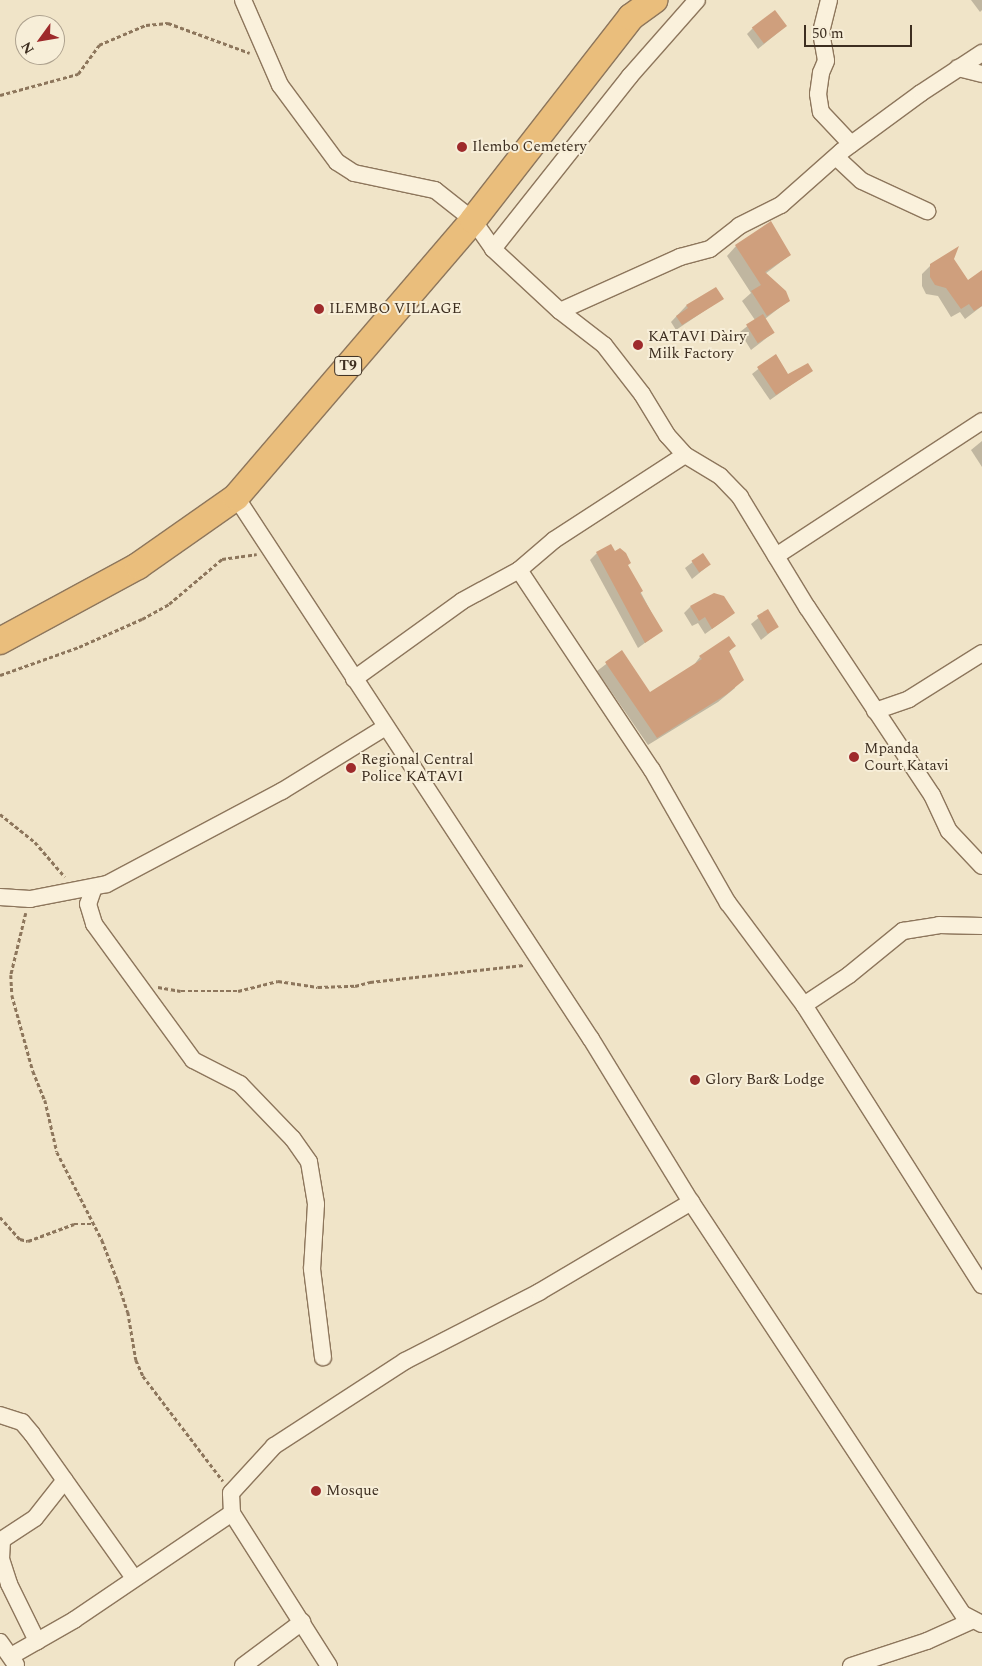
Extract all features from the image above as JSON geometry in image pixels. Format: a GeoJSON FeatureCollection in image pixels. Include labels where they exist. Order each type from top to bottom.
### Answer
{"type":"FeatureCollection","features":[{"type":"Feature","properties":{"kind":"highway","name":"T9"},"geometry":{"type":"LineString","coordinates":[[0,641],[138,566],[236,497],[473,220],[635,9],[654,0]]}},
{"type":"Feature","properties":{"kind":"street"},"geometry":{"type":"LineString","coordinates":[[493,249],[630,76],[697,0]]}},
{"type":"Feature","properties":{"kind":"street"},"geometry":{"type":"LineString","coordinates":[[829,0],[821,32],[827,54],[818,82],[818,99],[821,112],[852,144]]}},
{"type":"Feature","properties":{"kind":"street"},"geometry":{"type":"LineString","coordinates":[[241,3],[288,97],[337,162],[354,173],[434,190],[473,220],[493,249],[560,311],[604,345],[642,394],[666,435],[684,455],[720,476],[740,497],[874,711],[932,795],[949,831],[982,866]]}},
{"type":"Feature","properties":{"kind":"street"},"geometry":{"type":"LineString","coordinates":[[560,311],[680,257],[710,249],[739,226],[781,205],[852,144],[982,53]]}},
{"type":"Feature","properties":{"kind":"street"},"geometry":{"type":"LineString","coordinates":[[958,68],[982,74]]}},
{"type":"Feature","properties":{"kind":"street"},"geometry":{"type":"LineString","coordinates":[[836,157],[862,181],[927,210]]}},
{"type":"Feature","properties":{"kind":"street"},"geometry":{"type":"LineString","coordinates":[[776,556],[982,421]]}},
{"type":"Feature","properties":{"kind":"street"},"geometry":{"type":"LineString","coordinates":[[354,679],[462,601],[519,570],[554,540],[684,455]]}},
{"type":"Feature","properties":{"kind":"street"},"geometry":{"type":"LineString","coordinates":[[236,497],[384,728],[591,1039],[691,1202],[962,1614],[976,1622]]}},
{"type":"Feature","properties":{"kind":"street"},"geometry":{"type":"LineString","coordinates":[[519,570],[652,770],[728,903],[804,1006],[982,1285]]}},
{"type":"Feature","properties":{"kind":"street"},"geometry":{"type":"LineString","coordinates":[[874,711],[909,699],[982,653]]}},
{"type":"Feature","properties":{"kind":"street"},"geometry":{"type":"LineString","coordinates":[[0,898],[30,899],[107,884],[282,791],[384,728]]}},
{"type":"Feature","properties":{"kind":"street"},"geometry":{"type":"LineString","coordinates":[[94,886],[88,904],[88,913],[194,1060],[240,1084],[293,1139],[309,1162],[316,1204],[312,1269],[323,1357]]}},
{"type":"Feature","properties":{"kind":"street"},"geometry":{"type":"LineString","coordinates":[[804,1006],[904,931],[939,926],[982,926]]}},
{"type":"Feature","properties":{"kind":"street"},"geometry":{"type":"LineString","coordinates":[[329,1666],[232,1513],[232,1492],[274,1446],[405,1361],[539,1292],[691,1202]]}},
{"type":"Feature","properties":{"kind":"street"},"geometry":{"type":"LineString","coordinates":[[0,1415],[22,1422],[134,1578]]}},
{"type":"Feature","properties":{"kind":"street"},"geometry":{"type":"LineString","coordinates":[[37,1641],[9,1584],[1,1559],[1,1540],[35,1518],[65,1480]]}},
{"type":"Feature","properties":{"kind":"street"},"geometry":{"type":"LineString","coordinates":[[0,1642],[14,1661],[37,1641],[232,1513]]}},
{"type":"Feature","properties":{"kind":"street"},"geometry":{"type":"LineString","coordinates":[[243,1666],[302,1622]]}},
{"type":"Feature","properties":{"kind":"street"},"geometry":{"type":"LineString","coordinates":[[851,1666],[927,1641],[976,1622]]}},
{"type":"Feature","properties":{"kind":"path"},"geometry":{"type":"LineString","coordinates":[[0,95],[78,74],[99,44],[146,25],[168,23],[268,60]]}},
{"type":"Feature","properties":{"kind":"path"},"geometry":{"type":"LineString","coordinates":[[0,675],[79,647],[142,619],[170,604],[222,559],[254,555],[270,548]]}},
{"type":"Feature","properties":{"kind":"path"},"geometry":{"type":"LineString","coordinates":[[0,814],[35,842],[75,890]]}},
{"type":"Feature","properties":{"kind":"path"},"geometry":{"type":"LineString","coordinates":[[30,899],[11,975],[12,995],[33,1071],[45,1100],[57,1152],[94,1224],[128,1312],[136,1360],[143,1376],[232,1492]]}},
{"type":"Feature","properties":{"kind":"path"},"geometry":{"type":"LineString","coordinates":[[140,983],[181,991],[238,991],[278,981],[318,987],[355,986],[370,982],[540,964]]}},
{"type":"Feature","properties":{"kind":"path"},"geometry":{"type":"LineString","coordinates":[[0,1217],[20,1239],[28,1241],[74,1224],[94,1224]]}},
{"type":"Feature","properties":{"kind":"building"},"geometry":{"type":"Polygon","coordinates":[[[775,10],[787,26],[764,43],[752,27],[775,10]]]}},
{"type":"Feature","properties":{"kind":"building"},"geometry":{"type":"Polygon","coordinates":[[[771,221],[791,255],[765,272],[786,291],[790,301],[767,316],[751,291],[761,285],[735,245],[771,221]]]}},
{"type":"Feature","properties":{"kind":"building"},"geometry":{"type":"Polygon","coordinates":[[[959,246],[954,259],[968,280],[982,270],[982,306],[974,311],[969,304],[961,309],[946,288],[935,285],[930,277],[930,264],[959,246]]]}},
{"type":"Feature","properties":{"kind":"building"},"geometry":{"type":"Polygon","coordinates":[[[716,287],[724,299],[682,325],[676,316],[688,308],[686,305],[716,287]]]}},
{"type":"Feature","properties":{"kind":"building"},"geometry":{"type":"Polygon","coordinates":[[[763,314],[775,333],[758,343],[746,325],[763,314]]]}},
{"type":"Feature","properties":{"kind":"building"},"geometry":{"type":"Polygon","coordinates":[[[776,354],[788,374],[808,363],[813,371],[776,395],[757,367],[776,354]]]}},
{"type":"Feature","properties":{"kind":"building"},"geometry":{"type":"Polygon","coordinates":[[[611,544],[615,551],[620,548],[626,553],[631,563],[628,565],[643,591],[640,593],[663,631],[645,643],[596,552],[611,544]]]}},
{"type":"Feature","properties":{"kind":"building"},"geometry":{"type":"Polygon","coordinates":[[[703,553],[711,565],[699,572],[691,561],[703,553]]]}},
{"type":"Feature","properties":{"kind":"building"},"geometry":{"type":"Polygon","coordinates":[[[714,593],[724,596],[735,613],[712,629],[705,617],[699,621],[690,606],[714,593]]]}},
{"type":"Feature","properties":{"kind":"building"},"geometry":{"type":"Polygon","coordinates":[[[768,609],[779,627],[768,634],[757,616],[768,609]]]}},
{"type":"Feature","properties":{"kind":"building"},"geometry":{"type":"Polygon","coordinates":[[[729,636],[736,646],[729,651],[744,680],[727,694],[657,738],[605,662],[622,650],[650,692],[702,659],[699,656],[729,636]]]}},
{"type":"Feature","properties":{"kind":"place","name":"Ilembo Cemetery"},"geometry":{"type":"Point","coordinates":[462,147]}},
{"type":"Feature","properties":{"kind":"place","name":"ILEMBO VILLAGE"},"geometry":{"type":"Point","coordinates":[319,309]}},
{"type":"Feature","properties":{"kind":"place","name":"KATAVI Dàiry Milk Factory"},"geometry":{"type":"Point","coordinates":[638,345]}},
{"type":"Feature","properties":{"kind":"place","name":"Mpanda Court Katavi"},"geometry":{"type":"Point","coordinates":[854,757]}},
{"type":"Feature","properties":{"kind":"place","name":"Regional Central Police KATAVI"},"geometry":{"type":"Point","coordinates":[351,768]}},
{"type":"Feature","properties":{"kind":"place","name":"Glory Bar& Lodge"},"geometry":{"type":"Point","coordinates":[695,1080]}},
{"type":"Feature","properties":{"kind":"place","name":"Mosque"},"geometry":{"type":"Point","coordinates":[316,1491]}}]}
